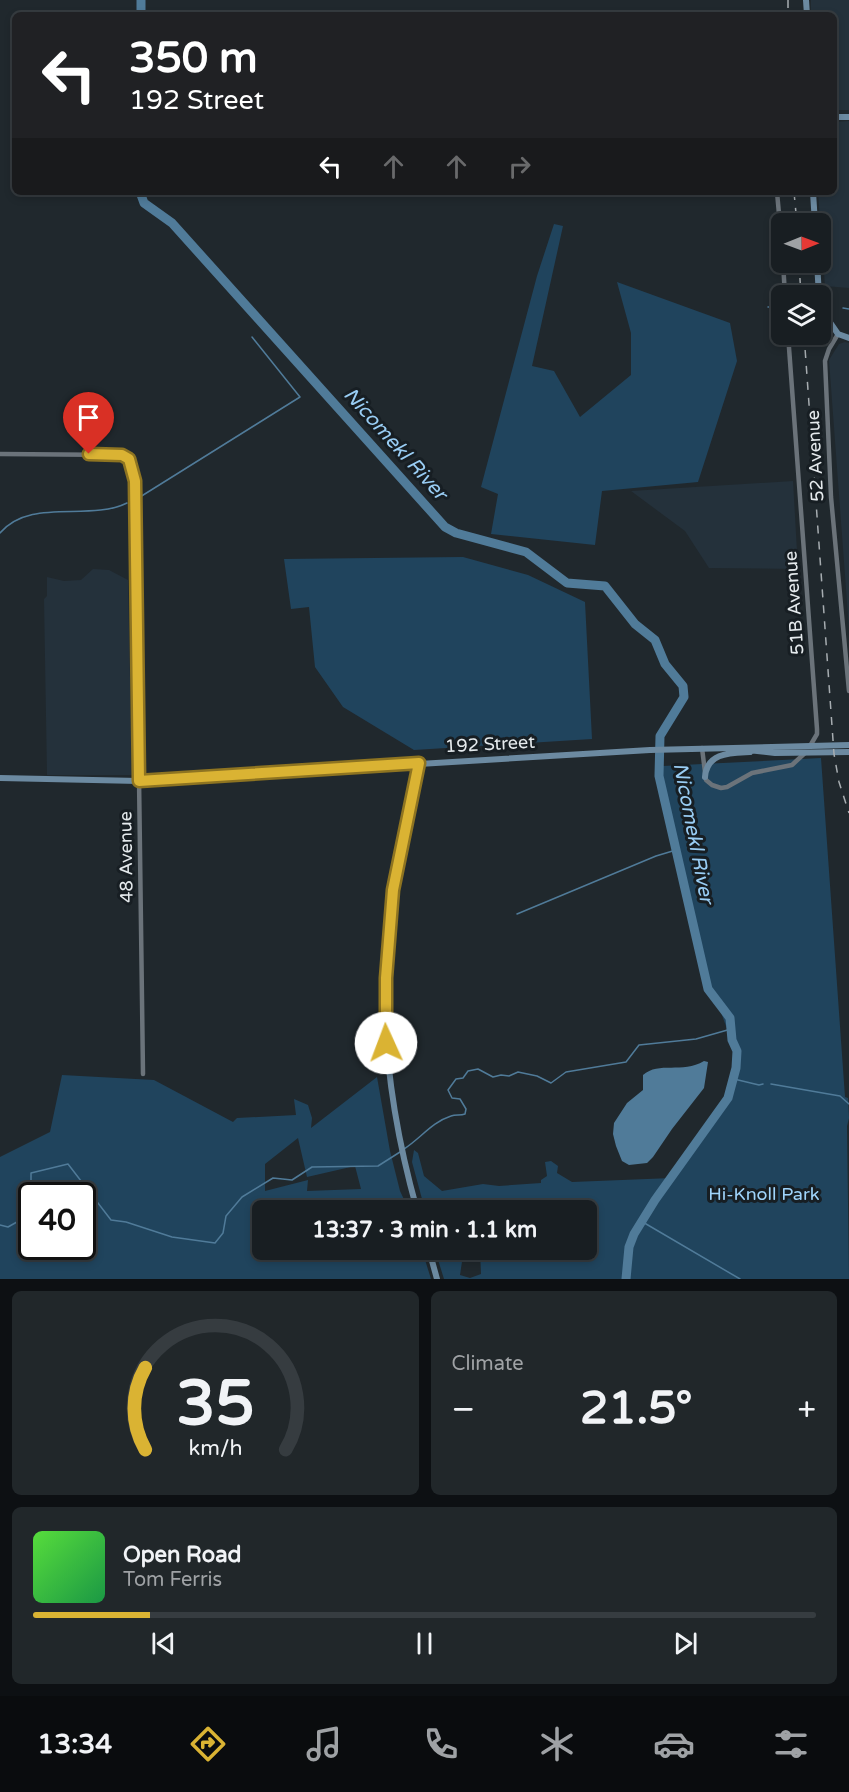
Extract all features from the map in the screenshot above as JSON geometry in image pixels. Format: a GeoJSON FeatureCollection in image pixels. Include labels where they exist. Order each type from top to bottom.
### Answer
{"type":"FeatureCollection","features":[{"type":"Feature","properties":{"kind":"main road"},"geometry":{"type":"LineString","coordinates":[[813,195],[814,213]]}},
{"type":"Feature","properties":{"kind":"main road"},"geometry":{"type":"LineString","coordinates":[[831,324],[838,334],[849,338]]}},
{"type":"Feature","properties":{"kind":"main road","name":"192 Street"},"geometry":{"type":"LineString","coordinates":[[729,748],[757,751],[849,745]]}},
{"type":"Feature","properties":{"kind":"main road","name":"192 Street"},"geometry":{"type":"LineString","coordinates":[[0,778],[139,781],[702,748],[849,752]]}},
{"type":"Feature","properties":{"kind":"main road"},"geometry":{"type":"LineString","coordinates":[[705,777],[707,766],[712,759],[722,754],[757,751]]}},
{"type":"Feature","properties":{"kind":"main road"},"geometry":{"type":"LineString","coordinates":[[414,1200],[401,1144],[386,1043],[386,978],[393,890],[419,763]]}},
{"type":"Feature","properties":{"kind":"main road"},"geometry":{"type":"LineString","coordinates":[[432,1260],[437,1279]]}},
{"type":"Feature","properties":{"kind":"street"},"geometry":{"type":"LineString","coordinates":[[777,195],[779,213]]}},
{"type":"Feature","properties":{"kind":"street","name":"52 Avenue"},"geometry":{"type":"LineString","coordinates":[[838,334],[825,361],[831,497],[849,691]]}},
{"type":"Feature","properties":{"kind":"street","name":"51B Avenue"},"geometry":{"type":"LineString","coordinates":[[705,777],[712,785],[720,788],[727,787],[752,773],[792,765],[804,753],[817,734],[789,345]]}},
{"type":"Feature","properties":{"kind":"street","name":"48 Avenue"},"geometry":{"type":"LineString","coordinates":[[0,454],[122,455],[129,459],[135,481],[143,1074]]}},
{"type":"Feature","properties":{"kind":"street"},"geometry":{"type":"LineString","coordinates":[[702,748],[705,777]]}},
{"type":"Feature","properties":{"kind":"shaded area"},"geometry":{"type":"Polygon","coordinates":[[[811,0],[849,0],[849,110],[837,110],[837,12],[811,12],[811,0]]]}},
{"type":"Feature","properties":{"kind":"shaded area"},"geometry":{"type":"Polygon","coordinates":[[[849,121],[849,288],[825,285],[824,273],[831,273],[831,213],[820,213],[818,195],[837,195],[837,122],[849,121]]]}},
{"type":"Feature","properties":{"kind":"shaded area"},"geometry":{"type":"Polygon","coordinates":[[[849,343],[849,629],[829,360],[839,344],[849,343]]]}},
{"type":"Feature","properties":{"kind":"shaded area"},"geometry":{"type":"Polygon","coordinates":[[[793,481],[798,569],[709,568],[685,531],[631,491],[793,481]]]}},
{"type":"Feature","properties":{"kind":"shaded area"},"geometry":{"type":"Polygon","coordinates":[[[93,569],[109,570],[128,580],[132,775],[47,775],[44,599],[47,596],[47,577],[64,581],[81,580],[93,569]]]}},
{"type":"Feature","properties":{"kind":"shaded area"},"geometry":{"type":"Polygon","coordinates":[[[704,1061],[708,1062],[704,1088],[653,1157],[647,1163],[629,1165],[622,1161],[613,1134],[614,1123],[627,1103],[643,1090],[643,1075],[656,1069],[687,1067],[704,1061]]]}},
{"type":"Feature","properties":{"kind":"green space"},"geometry":{"type":"Polygon","coordinates":[[[554,224],[563,226],[532,366],[554,371],[580,417],[631,375],[631,333],[617,282],[730,323],[737,361],[698,482],[602,491],[595,545],[491,534],[498,494],[481,487],[537,276],[554,224]]]}},
{"type":"Feature","properties":{"kind":"green space"},"geometry":{"type":"Polygon","coordinates":[[[463,557],[528,575],[585,602],[592,739],[414,750],[343,707],[315,667],[309,607],[291,609],[284,559],[463,557]]]}},
{"type":"Feature","properties":{"kind":"green space","name":"Hi-Knoll Park"},"geometry":{"type":"Polygon","coordinates":[[[821,758],[845,1097],[848,1098],[849,1279],[444,1279],[438,1260],[462,1260],[460,1275],[470,1278],[481,1274],[480,1260],[597,1260],[597,1200],[422,1200],[412,1162],[414,1150],[418,1153],[424,1176],[442,1191],[483,1184],[499,1186],[541,1183],[541,1180],[547,1176],[545,1162],[551,1161],[558,1166],[557,1173],[572,1182],[672,1178],[725,1097],[732,1078],[735,1060],[733,1045],[706,972],[689,911],[662,793],[663,766],[821,758]]]}},
{"type":"Feature","properties":{"kind":"green space"},"geometry":{"type":"Polygon","coordinates":[[[62,1075],[154,1080],[233,1122],[237,1118],[296,1115],[294,1099],[308,1105],[312,1118],[311,1128],[377,1077],[390,1151],[404,1200],[252,1200],[252,1260],[425,1260],[431,1279],[0,1279],[0,1157],[50,1132],[62,1075]],[[298,1138],[265,1164],[265,1191],[308,1180],[307,1191],[361,1189],[355,1166],[307,1177],[298,1138]]]}},
{"type":"Feature","properties":{"kind":"waterway","name":"Nicomekl River"},"geometry":{"type":"LineString","coordinates":[[141,0],[141,12]]}},
{"type":"Feature","properties":{"kind":"waterway","name":"Nicomekl River"},"geometry":{"type":"LineString","coordinates":[[141,195],[144,203],[172,223],[445,527],[456,533],[526,552],[567,583],[605,586],[635,624],[655,640],[665,664],[683,686],[684,697],[660,736],[659,776],[708,989],[730,1018],[732,1040],[737,1051],[736,1068],[728,1098],[655,1200],[634,1234],[629,1247],[626,1279]]}},
{"type":"Feature","properties":{"kind":"waterway"},"geometry":{"type":"LineString","coordinates":[[843,308],[849,309]]}},
{"type":"Feature","properties":{"kind":"waterway"},"geometry":{"type":"LineString","coordinates":[[140,497],[300,397],[252,337]]}},
{"type":"Feature","properties":{"kind":"waterway"},"geometry":{"type":"LineString","coordinates":[[0,533],[13,522],[27,516],[95,511],[127,503]]}},
{"type":"Feature","properties":{"kind":"waterway"},"geometry":{"type":"LineString","coordinates":[[517,914],[656,856],[676,850]]}},
{"type":"Feature","properties":{"kind":"waterway"},"geometry":{"type":"LineString","coordinates":[[404,1149],[438,1122],[453,1115],[465,1114],[466,1109],[460,1099],[452,1098],[448,1090],[456,1079],[463,1078],[468,1071],[478,1069],[493,1077],[509,1076],[518,1072],[537,1076],[551,1083],[566,1072],[626,1062],[639,1045],[696,1039],[731,1029]]}},
{"type":"Feature","properties":{"kind":"waterway"},"geometry":{"type":"LineString","coordinates":[[734,1079],[763,1084]]}},
{"type":"Feature","properties":{"kind":"waterway"},"geometry":{"type":"LineString","coordinates":[[771,1084],[840,1096],[849,1104]]}},
{"type":"Feature","properties":{"kind":"waterway"},"geometry":{"type":"LineString","coordinates":[[0,1225],[8,1227],[24,1218],[31,1198],[31,1173],[68,1164],[111,1220],[126,1222],[172,1237],[215,1243],[223,1233],[226,1216],[242,1197],[273,1178],[292,1180],[312,1167],[378,1166],[400,1152]]}},
{"type":"Feature","properties":{"kind":"waterway"},"geometry":{"type":"LineString","coordinates":[[641,1221],[740,1279]]}},
{"type":"Feature","properties":{"kind":"railway"},"geometry":{"type":"LineString","coordinates":[[788,0],[788,12]]}},
{"type":"Feature","properties":{"kind":"railway"},"geometry":{"type":"LineString","coordinates":[[794,195],[796,213]]}},
{"type":"Feature","properties":{"kind":"railway"},"geometry":{"type":"LineString","coordinates":[[800,273],[800,285]]}},
{"type":"Feature","properties":{"kind":"railway"},"geometry":{"type":"LineString","coordinates":[[805,345],[834,754],[839,782],[849,813]]}},
{"type":"Feature","properties":{"kind":"route"},"geometry":{"type":"LineString","coordinates":[[89,454],[122,455],[129,459],[135,481],[139,781],[419,763],[393,890],[388,934],[386,1043]]}}]}
